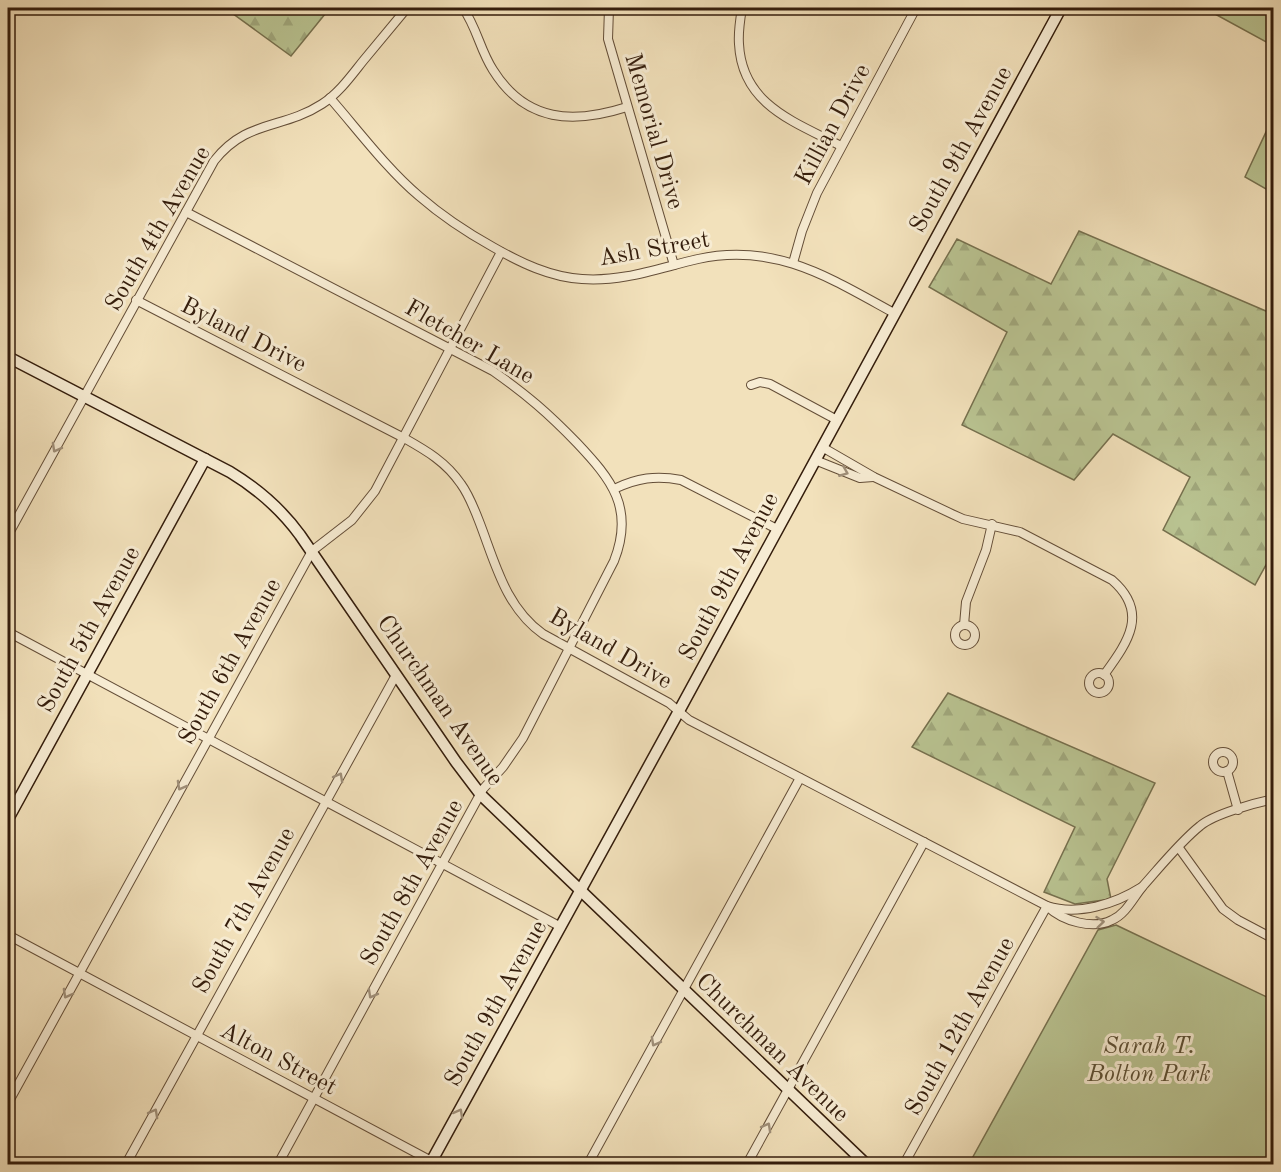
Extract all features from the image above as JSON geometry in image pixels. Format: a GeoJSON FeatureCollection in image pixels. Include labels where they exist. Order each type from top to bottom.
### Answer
{"type":"FeatureCollection","features":[{"type":"Feature","properties":{"kind":"street","name":"South 4th Avenue"},"geometry":{"type":"LineString","coordinates":[[8,535],[214,161],[234,141],[255,129],[304,114],[330,98],[344,85],[407,8]]}},
{"type":"Feature","properties":{"kind":"street"},"geometry":{"type":"LineString","coordinates":[[463,8],[476,28],[493,70],[508,90],[528,105],[546,114],[573,118],[603,115],[627,107]]}},
{"type":"Feature","properties":{"kind":"street","name":"Memorial Drive"},"geometry":{"type":"LineString","coordinates":[[609,8],[608,39],[674,265]]}},
{"type":"Feature","properties":{"kind":"street"},"geometry":{"type":"LineString","coordinates":[[742,8],[738,39],[740,54],[744,70],[753,89],[777,112],[841,146]]}},
{"type":"Feature","properties":{"kind":"street","name":"Killian Drive"},"geometry":{"type":"LineString","coordinates":[[793,263],[810,208],[916,8]]}},
{"type":"Feature","properties":{"kind":"street","name":"South 9th Avenue"},"geometry":{"type":"LineString","coordinates":[[433,1164],[1061,8]]}},
{"type":"Feature","properties":{"kind":"street","name":"Ash Street"},"geometry":{"type":"LineString","coordinates":[[330,98],[418,195],[457,226],[501,252],[548,273],[580,279],[618,279],[723,255],[748,254],[776,258],[825,275],[894,313]]}},
{"type":"Feature","properties":{"kind":"street","name":"Fletcher Lane"},"geometry":{"type":"LineString","coordinates":[[186,212],[493,371],[545,409],[603,471],[614,489]]}},
{"type":"Feature","properties":{"kind":"street","name":"South 6th Avenue"},"geometry":{"type":"LineString","coordinates":[[8,1103],[312,552],[352,520],[380,484],[501,252]]}},
{"type":"Feature","properties":{"kind":"street","name":"Byland Drive"},"geometry":{"type":"LineString","coordinates":[[136,300],[404,438],[437,458],[462,484],[508,596],[517,610],[536,630],[669,703],[689,720],[1047,906],[1055,914],[1064,918],[1092,924],[1111,921],[1122,914],[1142,887]]}},
{"type":"Feature","properties":{"kind":"street","name":"Churchman Avenue"},"geometry":{"type":"LineString","coordinates":[[8,357],[240,478],[267,499],[287,518],[312,552],[480,795],[866,1164]]}},
{"type":"Feature","properties":{"kind":"street"},"geometry":{"type":"LineString","coordinates":[[751,385],[760,382],[770,384],[837,420]]}},
{"type":"Feature","properties":{"kind":"street"},"geometry":{"type":"LineString","coordinates":[[822,447],[874,477],[963,519],[992,524],[1028,536],[1112,580],[1129,602],[1131,626],[1125,646],[1104,675]]}},
{"type":"Feature","properties":{"kind":"street","name":"South 5th Avenue"},"geometry":{"type":"LineString","coordinates":[[8,819],[205,459]]}},
{"type":"Feature","properties":{"kind":"street"},"geometry":{"type":"LineString","coordinates":[[815,460],[860,478],[874,477]]}},
{"type":"Feature","properties":{"kind":"street"},"geometry":{"type":"LineString","coordinates":[[614,489],[649,477],[681,480],[693,484],[777,529]]}},
{"type":"Feature","properties":{"kind":"street","name":"South 8th Avenue"},"geometry":{"type":"LineString","coordinates":[[278,1164],[480,795],[523,738],[617,553],[621,520],[614,489]]}},
{"type":"Feature","properties":{"kind":"street"},"geometry":{"type":"LineString","coordinates":[[964,625],[966,602],[986,550],[992,524]]}},
{"type":"Feature","properties":{"kind":"street"},"geometry":{"type":"LineString","coordinates":[[8,632],[561,927]]}},
{"type":"Feature","properties":{"kind":"street","name":"South 7th Avenue"},"geometry":{"type":"LineString","coordinates":[[126,1164],[396,675]]}},
{"type":"Feature","properties":{"kind":"street"},"geometry":{"type":"LineString","coordinates":[[1227,771],[1238,810]]}},
{"type":"Feature","properties":{"kind":"street"},"geometry":{"type":"LineString","coordinates":[[588,1164],[800,778]]}},
{"type":"Feature","properties":{"kind":"street"},"geometry":{"type":"LineString","coordinates":[[1047,906],[1073,911],[1113,902],[1142,887],[1206,822],[1274,799]]}},
{"type":"Feature","properties":{"kind":"street"},"geometry":{"type":"LineString","coordinates":[[747,1164],[924,842]]}},
{"type":"Feature","properties":{"kind":"street"},"geometry":{"type":"LineString","coordinates":[[1179,848],[1223,909],[1238,920],[1274,939]]}},
{"type":"Feature","properties":{"kind":"street","name":"South 12th Avenue"},"geometry":{"type":"LineString","coordinates":[[904,1164],[1047,906]]}},
{"type":"Feature","properties":{"kind":"street","name":"Alton Street"},"geometry":{"type":"LineString","coordinates":[[8,935],[433,1164]]}},
{"type":"Feature","properties":{"kind":"green space"},"geometry":{"type":"Polygon","coordinates":[[[225,8],[330,8],[291,56],[225,8]]]}},
{"type":"Feature","properties":{"kind":"green space"},"geometry":{"type":"Polygon","coordinates":[[[1204,8],[1273,8],[1273,46],[1272,45],[1204,8]]]}},
{"type":"Feature","properties":{"kind":"green space"},"geometry":{"type":"Polygon","coordinates":[[[1273,117],[1273,193],[1245,177],[1273,117]]]}},
{"type":"Feature","properties":{"kind":"green space"},"geometry":{"type":"Polygon","coordinates":[[[1079,231],[1273,314],[1273,552],[1255,585],[1163,530],[1190,477],[1113,434],[1074,480],[962,425],[1007,332],[929,287],[957,239],[1051,284],[1079,231]]]}},
{"type":"Feature","properties":{"kind":"green space"},"geometry":{"type":"Polygon","coordinates":[[[948,693],[1155,783],[1107,879],[1111,899],[1075,904],[1044,892],[1075,827],[912,747],[948,693]]]}},
{"type":"Feature","properties":{"kind":"green space","name":"Sarah T. Bolton Park"},"geometry":{"type":"Polygon","coordinates":[[[1116,925],[1273,1000],[1273,1164],[969,1164],[1098,930],[1116,925]]]}}]}
